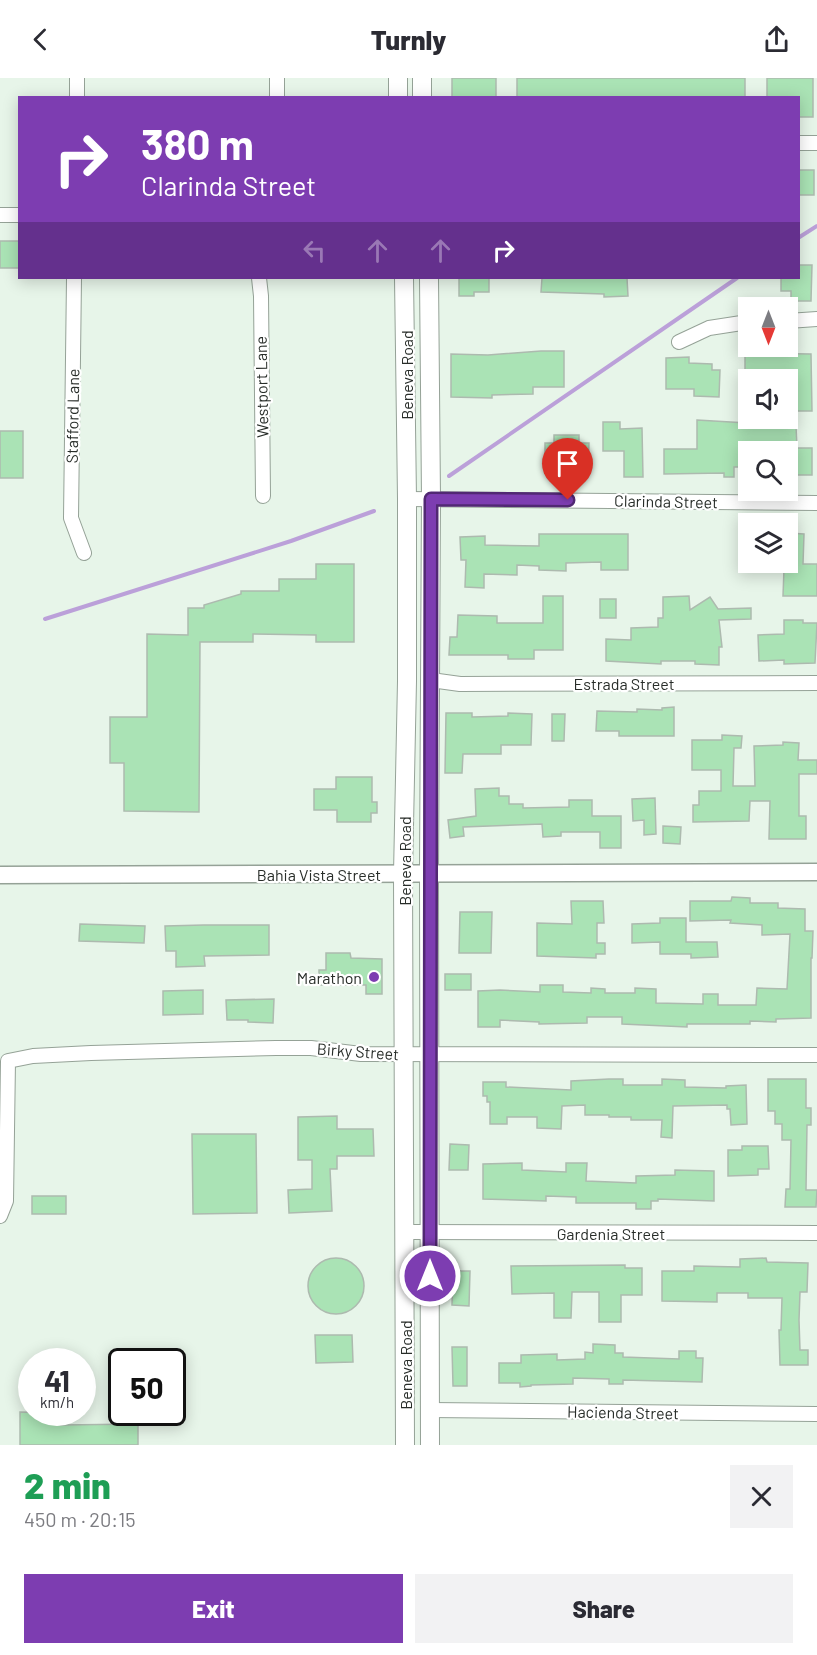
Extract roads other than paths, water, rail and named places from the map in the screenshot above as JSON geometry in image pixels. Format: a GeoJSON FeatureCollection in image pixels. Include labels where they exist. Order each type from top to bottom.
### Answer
{"type":"FeatureCollection","features":[{"type":"Feature","properties":{"kind":"main road"},"geometry":{"type":"LineString","coordinates":[[398,78],[398,96]]}},
{"type":"Feature","properties":{"kind":"main road"},"geometry":{"type":"LineString","coordinates":[[422,78],[422,96]]}},
{"type":"Feature","properties":{"kind":"main road","name":"Beneva Road"},"geometry":{"type":"LineString","coordinates":[[404,279],[407,499],[407,681],[403,874],[405,1445]]}},
{"type":"Feature","properties":{"kind":"main road","name":"Beneva Road"},"geometry":{"type":"LineString","coordinates":[[429,279],[431,499],[430,1445]]}},
{"type":"Feature","properties":{"kind":"street"},"geometry":{"type":"LineString","coordinates":[[77,78],[77,96]]}},
{"type":"Feature","properties":{"kind":"street"},"geometry":{"type":"LineString","coordinates":[[277,78],[277,96]]}},
{"type":"Feature","properties":{"kind":"street"},"geometry":{"type":"LineString","coordinates":[[800,143],[817,143]]}},
{"type":"Feature","properties":{"kind":"street"},"geometry":{"type":"LineString","coordinates":[[0,215],[18,215]]}},
{"type":"Feature","properties":{"kind":"street","name":"Stafford Lane"},"geometry":{"type":"LineString","coordinates":[[74,279],[71,518],[84,553]]}},
{"type":"Feature","properties":{"kind":"street","name":"Westport Lane"},"geometry":{"type":"LineString","coordinates":[[259,279],[263,496]]}},
{"type":"Feature","properties":{"kind":"street"},"geometry":{"type":"LineString","coordinates":[[798,321],[817,320]]}},
{"type":"Feature","properties":{"kind":"street"},"geometry":{"type":"LineString","coordinates":[[679,342],[710,328],[738,324]]}},
{"type":"Feature","properties":{"kind":"street","name":"Clarinda Street"},"geometry":{"type":"LineString","coordinates":[[407,499],[817,503]]}},
{"type":"Feature","properties":{"kind":"street","name":"Estrada Street"},"geometry":{"type":"LineString","coordinates":[[431,680],[460,684],[817,683]]}},
{"type":"Feature","properties":{"kind":"street","name":"Bahia Vista Street"},"geometry":{"type":"LineString","coordinates":[[0,875],[817,872]]}},
{"type":"Feature","properties":{"kind":"street","name":"Birky Street"},"geometry":{"type":"LineString","coordinates":[[0,1216],[6,1201],[8,1061],[33,1056],[276,1048],[311,1048],[342,1053],[405,1054],[817,1055]]}},
{"type":"Feature","properties":{"kind":"street","name":"Gardenia Street"},"geometry":{"type":"LineString","coordinates":[[405,1232],[817,1233]]}},
{"type":"Feature","properties":{"kind":"street","name":"Hacienda Street"},"geometry":{"type":"LineString","coordinates":[[429,1410],[817,1414]]}},
{"type":"Feature","properties":{"kind":"waterway"},"geometry":{"type":"LineString","coordinates":[[800,237],[817,226]]}},
{"type":"Feature","properties":{"kind":"waterway"},"geometry":{"type":"LineString","coordinates":[[449,476],[736,279]]}},
{"type":"Feature","properties":{"kind":"waterway"},"geometry":{"type":"LineString","coordinates":[[45,619],[291,541],[374,511]]}},
{"type":"Feature","properties":{"kind":"place","name":"Marathon"},"geometry":{"type":"Point","coordinates":[374,977]}}]}
